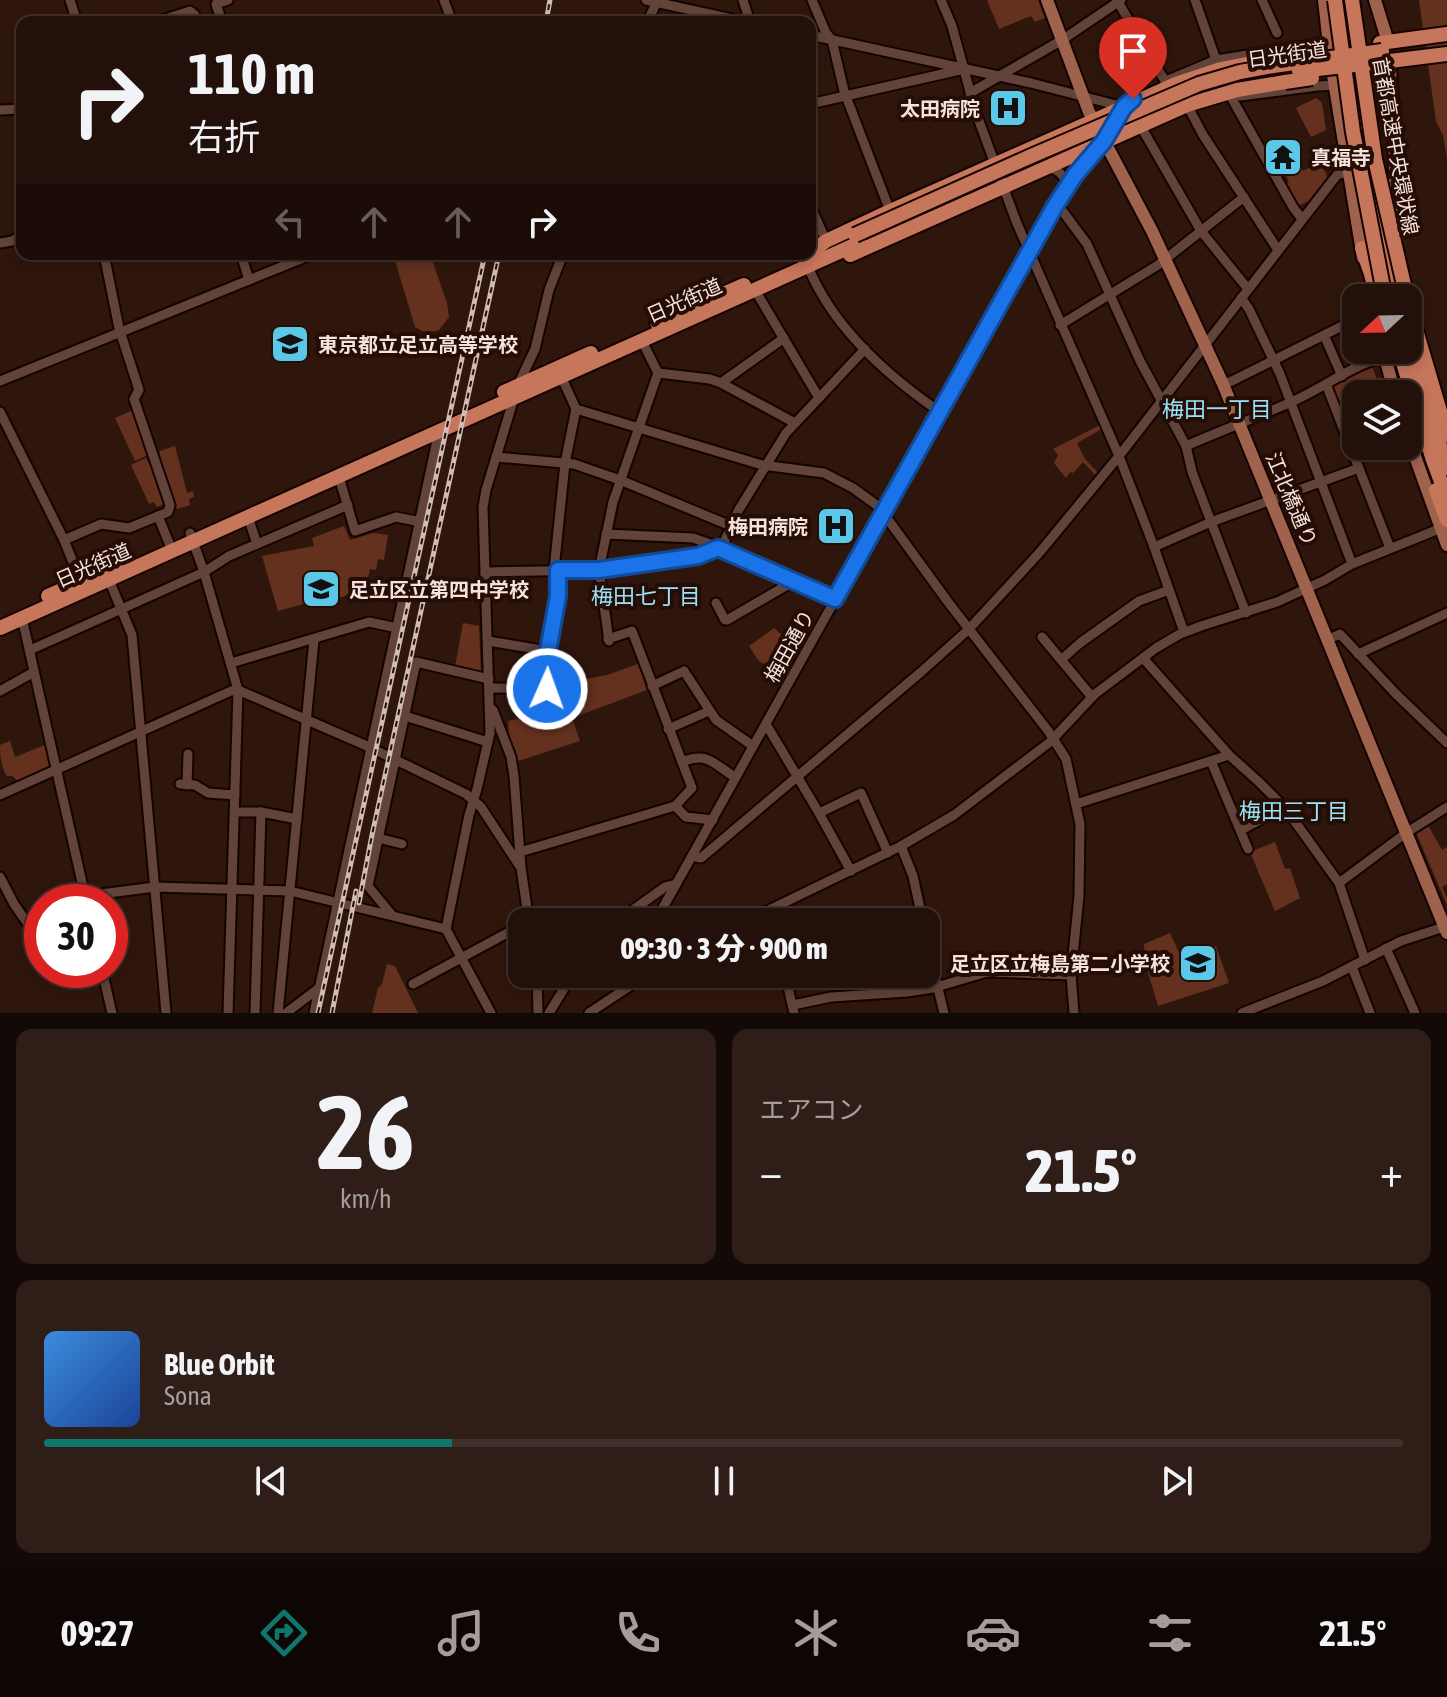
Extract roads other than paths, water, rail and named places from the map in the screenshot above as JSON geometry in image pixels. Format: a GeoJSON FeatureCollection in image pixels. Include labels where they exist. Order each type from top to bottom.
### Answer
{"type":"FeatureCollection","features":[{"type":"Feature","properties":{"kind":"highway","name":"首都高速中央環状線"},"geometry":{"type":"LineString","coordinates":[[1335,0],[1353,132],[1394,284]]}},
{"type":"Feature","properties":{"kind":"highway","name":"首都高速中央環状線"},"geometry":{"type":"LineString","coordinates":[[1352,0],[1396,284]]}},
{"type":"Feature","properties":{"kind":"highway"},"geometry":{"type":"LineString","coordinates":[[816,258],[862,250],[1187,105],[1237,90],[1285,82],[1390,56],[1447,34]]}},
{"type":"Feature","properties":{"kind":"highway","name":"日光街道"},"geometry":{"type":"LineString","coordinates":[[816,256],[1199,84],[1273,66],[1390,56],[1447,41]]}},
{"type":"Feature","properties":{"kind":"highway"},"geometry":{"type":"LineString","coordinates":[[816,251],[826,241],[890,211],[1199,75],[1282,57],[1447,57]]}},
{"type":"Feature","properties":{"kind":"highway"},"geometry":{"type":"LineString","coordinates":[[1353,90],[1395,284]]}},
{"type":"Feature","properties":{"kind":"highway","name":"日光街道"},"geometry":{"type":"LineString","coordinates":[[0,618],[169,543],[192,538],[248,517],[339,477],[516,391],[561,376],[793,274],[857,239]]}},
{"type":"Feature","properties":{"kind":"highway"},"geometry":{"type":"LineString","coordinates":[[1362,248],[1373,284]]}},
{"type":"Feature","properties":{"kind":"highway","name":"日光街道"},"geometry":{"type":"LineString","coordinates":[[0,628],[806,260]]}},
{"type":"Feature","properties":{"kind":"highway"},"geometry":{"type":"LineString","coordinates":[[793,274],[807,260]]}},
{"type":"Feature","properties":{"kind":"highway"},"geometry":{"type":"LineString","coordinates":[[1396,269],[1397,284]]}},
{"type":"Feature","properties":{"kind":"highway"},"geometry":{"type":"LineString","coordinates":[[1406,364],[1423,429],[1447,498]]}},
{"type":"Feature","properties":{"kind":"highway"},"geometry":{"type":"LineString","coordinates":[[1414,364],[1447,468]]}},
{"type":"Feature","properties":{"kind":"highway","name":"首都高速中央環状線"},"geometry":{"type":"LineString","coordinates":[[1421,364],[1447,435]]}},
{"type":"Feature","properties":{"kind":"highway"},"geometry":{"type":"LineString","coordinates":[[1422,450],[1445,525]]}},
{"type":"Feature","properties":{"kind":"main road","name":"江北橋通り"},"geometry":{"type":"LineString","coordinates":[[1047,0],[1093,120],[1206,344],[1446,928]]}},
{"type":"Feature","properties":{"kind":"main road"},"geometry":{"type":"LineString","coordinates":[[1324,0],[1331,63],[1368,284]]}},
{"type":"Feature","properties":{"kind":"main road"},"geometry":{"type":"LineString","coordinates":[[1342,0],[1353,90]]}},
{"type":"Feature","properties":{"kind":"main road"},"geometry":{"type":"LineString","coordinates":[[1375,0],[1390,56],[1396,269]]}},
{"type":"Feature","properties":{"kind":"main road"},"geometry":{"type":"LineString","coordinates":[[1407,364],[1447,484]]}},
{"type":"Feature","properties":{"kind":"main road"},"geometry":{"type":"LineString","coordinates":[[1420,364],[1447,454]]}},
{"type":"Feature","properties":{"kind":"main road"},"geometry":{"type":"LineString","coordinates":[[1418,460],[1445,525],[1447,545]]}},
{"type":"Feature","properties":{"kind":"street"},"geometry":{"type":"LineString","coordinates":[[220,16],[216,4],[228,0]]}},
{"type":"Feature","properties":{"kind":"street"},"geometry":{"type":"LineString","coordinates":[[812,0],[832,40],[846,96],[890,211]]}},
{"type":"Feature","properties":{"kind":"street"},"geometry":{"type":"LineString","coordinates":[[941,0],[952,26],[970,93],[1016,221],[1119,456],[1184,632]]}},
{"type":"Feature","properties":{"kind":"street"},"geometry":{"type":"LineString","coordinates":[[1195,0],[1216,60]]}},
{"type":"Feature","properties":{"kind":"street"},"geometry":{"type":"LineString","coordinates":[[1262,0],[1277,33]]}},
{"type":"Feature","properties":{"kind":"street"},"geometry":{"type":"LineString","coordinates":[[653,1],[721,16]]}},
{"type":"Feature","properties":{"kind":"street"},"geometry":{"type":"LineString","coordinates":[[970,93],[1062,40],[1120,1],[1165,81]]}},
{"type":"Feature","properties":{"kind":"street"},"geometry":{"type":"LineString","coordinates":[[175,16],[190,11],[195,16]]}},
{"type":"Feature","properties":{"kind":"street"},"geometry":{"type":"LineString","coordinates":[[816,36],[1082,95],[1162,116]]}},
{"type":"Feature","properties":{"kind":"street"},"geometry":{"type":"LineString","coordinates":[[1124,107],[1165,81],[1216,60],[1346,37]]}},
{"type":"Feature","properties":{"kind":"street"},"geometry":{"type":"LineString","coordinates":[[816,103],[963,69]]}},
{"type":"Feature","properties":{"kind":"street"},"geometry":{"type":"LineString","coordinates":[[1207,98],[1317,86],[1353,90]]}},
{"type":"Feature","properties":{"kind":"street"},"geometry":{"type":"LineString","coordinates":[[1231,97],[1302,219]]}},
{"type":"Feature","properties":{"kind":"street"},"geometry":{"type":"LineString","coordinates":[[1187,105],[1278,250]]}},
{"type":"Feature","properties":{"kind":"street","name":"梅田通り"},"geometry":{"type":"LineString","coordinates":[[663,908],[1055,206],[1104,141],[1124,107]]}},
{"type":"Feature","properties":{"kind":"street"},"geometry":{"type":"LineString","coordinates":[[1140,125],[1201,231],[1248,289]]}},
{"type":"Feature","properties":{"kind":"street"},"geometry":{"type":"LineString","coordinates":[[1048,167],[1063,176],[1067,187]]}},
{"type":"Feature","properties":{"kind":"street"},"geometry":{"type":"LineString","coordinates":[[692,856],[701,858],[969,629],[1040,552],[1119,456],[1337,175],[1348,172]]}},
{"type":"Feature","properties":{"kind":"street"},"geometry":{"type":"LineString","coordinates":[[1060,325],[1165,259],[1244,197]]}},
{"type":"Feature","properties":{"kind":"street"},"geometry":{"type":"LineString","coordinates":[[1055,206],[1061,209],[1087,244],[1140,361],[1186,446],[1192,472],[1246,613]]}},
{"type":"Feature","properties":{"kind":"street"},"geometry":{"type":"LineString","coordinates":[[816,218],[826,241]]}},
{"type":"Feature","properties":{"kind":"street"},"geometry":{"type":"LineString","coordinates":[[64,540],[101,524],[129,528],[168,512],[170,505],[134,399],[139,390],[121,332],[109,260]]}},
{"type":"Feature","properties":{"kind":"street"},"geometry":{"type":"LineString","coordinates":[[243,260],[249,280]]}},
{"type":"Feature","properties":{"kind":"street"},"geometry":{"type":"LineString","coordinates":[[0,381],[249,280],[287,260]]}},
{"type":"Feature","properties":{"kind":"street"},"geometry":{"type":"LineString","coordinates":[[491,1013],[446,929],[469,815],[489,738],[491,701],[483,507],[516,391],[535,349],[549,290],[561,260]]}},
{"type":"Feature","properties":{"kind":"street"},"geometry":{"type":"LineString","coordinates":[[808,260],[818,289],[842,323],[865,349],[940,412]]}},
{"type":"Feature","properties":{"kind":"street"},"geometry":{"type":"LineString","coordinates":[[755,290],[819,398]]}},
{"type":"Feature","properties":{"kind":"street"},"geometry":{"type":"LineString","coordinates":[[1241,298],[1249,309],[1291,403],[1352,564]]}},
{"type":"Feature","properties":{"kind":"street"},"geometry":{"type":"LineString","coordinates":[[1223,384],[1342,326]]}},
{"type":"Feature","properties":{"kind":"street"},"geometry":{"type":"LineString","coordinates":[[1324,335],[1342,376]]}},
{"type":"Feature","properties":{"kind":"street"},"geometry":{"type":"LineString","coordinates":[[721,383],[784,338]]}},
{"type":"Feature","properties":{"kind":"street"},"geometry":{"type":"LineString","coordinates":[[508,848],[520,848],[675,806],[692,788],[632,631],[609,640],[599,570],[613,502],[658,373],[642,341]]}},
{"type":"Feature","properties":{"kind":"street"},"geometry":{"type":"LineString","coordinates":[[485,572],[599,570],[698,556],[720,549],[778,443],[865,349]]}},
{"type":"Feature","properties":{"kind":"street"},"geometry":{"type":"LineString","coordinates":[[1186,446],[1291,403],[1366,364]]}},
{"type":"Feature","properties":{"kind":"street"},"geometry":{"type":"LineString","coordinates":[[658,373],[721,383],[795,423]]}},
{"type":"Feature","properties":{"kind":"street"},"geometry":{"type":"LineString","coordinates":[[392,915],[368,886],[416,662],[490,684],[547,689],[548,651],[558,596],[556,570],[565,463],[576,409],[561,376]]}},
{"type":"Feature","properties":{"kind":"street"},"geometry":{"type":"LineString","coordinates":[[1326,384],[1390,548]]}},
{"type":"Feature","properties":{"kind":"street"},"geometry":{"type":"LineString","coordinates":[[576,409],[766,465],[827,474],[879,507],[1054,738],[1066,759],[1076,804],[1080,843],[1079,896],[1071,975],[1074,1013]]}},
{"type":"Feature","properties":{"kind":"street"},"geometry":{"type":"LineString","coordinates":[[0,412],[64,540],[81,582]]}},
{"type":"Feature","properties":{"kind":"street"},"geometry":{"type":"LineString","coordinates":[[314,1013],[439,431]]}},
{"type":"Feature","properties":{"kind":"street"},"geometry":{"type":"LineString","coordinates":[[496,457],[574,464],[731,526]]}},
{"type":"Feature","properties":{"kind":"street"},"geometry":{"type":"LineString","coordinates":[[1154,547],[1211,522],[1359,468]]}},
{"type":"Feature","properties":{"kind":"street"},"geometry":{"type":"LineString","coordinates":[[339,477],[355,531],[396,517],[421,522]]}},
{"type":"Feature","properties":{"kind":"street"},"geometry":{"type":"LineString","coordinates":[[30,650],[204,572],[229,556],[348,505]]}},
{"type":"Feature","properties":{"kind":"street"},"geometry":{"type":"LineString","coordinates":[[158,516],[169,543]]}},
{"type":"Feature","properties":{"kind":"street"},"geometry":{"type":"LineString","coordinates":[[248,517],[257,544]]}},
{"type":"Feature","properties":{"kind":"street"},"geometry":{"type":"LineString","coordinates":[[783,908],[954,815],[1054,738],[1092,697],[1156,648],[1184,632],[1277,602],[1352,564],[1445,525]]}},
{"type":"Feature","properties":{"kind":"street"},"geometry":{"type":"LineString","coordinates":[[606,534],[693,538],[835,599]]}},
{"type":"Feature","properties":{"kind":"street"},"geometry":{"type":"LineString","coordinates":[[192,538],[238,690],[228,1013]]}},
{"type":"Feature","properties":{"kind":"street"},"geometry":{"type":"LineString","coordinates":[[109,580],[132,635],[166,1013]]}},
{"type":"Feature","properties":{"kind":"street"},"geometry":{"type":"LineString","coordinates":[[716,603],[727,620],[791,580]]}},
{"type":"Feature","properties":{"kind":"street"},"geometry":{"type":"LineString","coordinates":[[1061,660],[1139,601],[1169,590]]}},
{"type":"Feature","properties":{"kind":"street"},"geometry":{"type":"LineString","coordinates":[[1358,654],[1447,613]]}},
{"type":"Feature","properties":{"kind":"street"},"geometry":{"type":"LineString","coordinates":[[22,618],[83,884]]}},
{"type":"Feature","properties":{"kind":"street"},"geometry":{"type":"LineString","coordinates":[[231,663],[369,622],[397,628]]}},
{"type":"Feature","properties":{"kind":"street"},"geometry":{"type":"LineString","coordinates":[[1329,639],[1340,634],[1446,741]]}},
{"type":"Feature","properties":{"kind":"street"},"geometry":{"type":"LineString","coordinates":[[1042,637],[1092,697]]}},
{"type":"Feature","properties":{"kind":"street"},"geometry":{"type":"LineString","coordinates":[[278,1013],[314,640]]}},
{"type":"Feature","properties":{"kind":"street"},"geometry":{"type":"LineString","coordinates":[[488,641],[548,651]]}},
{"type":"Feature","properties":{"kind":"street"},"geometry":{"type":"LineString","coordinates":[[1143,658],[1229,755],[1284,807],[1339,883],[1365,960]]}},
{"type":"Feature","properties":{"kind":"street"},"geometry":{"type":"LineString","coordinates":[[652,686],[684,671],[716,720],[753,746]]}},
{"type":"Feature","properties":{"kind":"street"},"geometry":{"type":"LineString","coordinates":[[0,691],[34,672]]}},
{"type":"Feature","properties":{"kind":"street"},"geometry":{"type":"LineString","coordinates":[[0,795],[238,690],[395,759],[474,799],[521,868]]}},
{"type":"Feature","properties":{"kind":"street"},"geometry":{"type":"LineString","coordinates":[[491,701],[512,767],[527,908]]}},
{"type":"Feature","properties":{"kind":"street"},"geometry":{"type":"LineString","coordinates":[[668,729],[709,711]]}},
{"type":"Feature","properties":{"kind":"street"},"geometry":{"type":"LineString","coordinates":[[405,716],[489,738]]}},
{"type":"Feature","properties":{"kind":"street"},"geometry":{"type":"LineString","coordinates":[[766,724],[851,871]]}},
{"type":"Feature","properties":{"kind":"street"},"geometry":{"type":"LineString","coordinates":[[489,738],[496,730],[502,733]]}},
{"type":"Feature","properties":{"kind":"street"},"geometry":{"type":"LineString","coordinates":[[189,754],[184,784],[195,785],[208,793],[235,795]]}},
{"type":"Feature","properties":{"kind":"street"},"geometry":{"type":"LineString","coordinates":[[1076,804],[1229,755]]}},
{"type":"Feature","properties":{"kind":"street"},"geometry":{"type":"LineString","coordinates":[[682,762],[695,757],[705,758],[735,777]]}},
{"type":"Feature","properties":{"kind":"street"},"geometry":{"type":"LineString","coordinates":[[1211,761],[1248,849]]}},
{"type":"Feature","properties":{"kind":"street"},"geometry":{"type":"LineString","coordinates":[[819,813],[861,793],[888,853]]}},
{"type":"Feature","properties":{"kind":"street"},"geometry":{"type":"LineString","coordinates":[[675,806],[686,817],[713,820]]}},
{"type":"Feature","properties":{"kind":"street"},"geometry":{"type":"LineString","coordinates":[[1241,830],[1284,807]]}},
{"type":"Feature","properties":{"kind":"street"},"geometry":{"type":"LineString","coordinates":[[1339,883],[1447,807]]}},
{"type":"Feature","properties":{"kind":"street"},"geometry":{"type":"LineString","coordinates":[[235,812],[261,812],[297,819]]}},
{"type":"Feature","properties":{"kind":"street"},"geometry":{"type":"LineString","coordinates":[[255,1013],[261,812]]}},
{"type":"Feature","properties":{"kind":"street"},"geometry":{"type":"LineString","coordinates":[[378,838],[402,844]]}},
{"type":"Feature","properties":{"kind":"street"},"geometry":{"type":"LineString","coordinates":[[901,846],[913,876],[920,908]]}},
{"type":"Feature","properties":{"kind":"street"},"geometry":{"type":"LineString","coordinates":[[0,877],[24,918]]}},
{"type":"Feature","properties":{"kind":"street"},"geometry":{"type":"LineString","coordinates":[[636,908],[665,887],[676,884]]}},
{"type":"Feature","properties":{"kind":"street"},"geometry":{"type":"LineString","coordinates":[[128,892],[155,887],[290,891],[446,929]]}},
{"type":"Feature","properties":{"kind":"street"},"geometry":{"type":"LineString","coordinates":[[1242,1013],[1323,981],[1386,948],[1446,928]]}},
{"type":"Feature","properties":{"kind":"street"},"geometry":{"type":"LineString","coordinates":[[413,984],[508,933]]}},
{"type":"Feature","properties":{"kind":"street"},"geometry":{"type":"LineString","coordinates":[[1386,948],[1415,1013]]}},
{"type":"Feature","properties":{"kind":"street"},"geometry":{"type":"LineString","coordinates":[[1352,967],[1370,1013]]}},
{"type":"Feature","properties":{"kind":"street"},"geometry":{"type":"LineString","coordinates":[[940,985],[987,972],[1071,975]]}},
{"type":"Feature","properties":{"kind":"street"},"geometry":{"type":"LineString","coordinates":[[106,988],[112,1013]]}},
{"type":"Feature","properties":{"kind":"street"},"geometry":{"type":"LineString","coordinates":[[286,1013],[319,988]]}},
{"type":"Feature","properties":{"kind":"street"},"geometry":{"type":"LineString","coordinates":[[537,988],[538,1013]]}},
{"type":"Feature","properties":{"kind":"street"},"geometry":{"type":"LineString","coordinates":[[549,1013],[564,988]]}},
{"type":"Feature","properties":{"kind":"street"},"geometry":{"type":"LineString","coordinates":[[619,993],[621,988]]}},
{"type":"Feature","properties":{"kind":"street"},"geometry":{"type":"LineString","coordinates":[[589,1013],[627,988]]}},
{"type":"Feature","properties":{"kind":"street"},"geometry":{"type":"LineString","coordinates":[[790,988],[794,1009],[831,997],[928,988]]}},
{"type":"Feature","properties":{"kind":"street"},"geometry":{"type":"LineString","coordinates":[[938,988],[944,1013]]}},
{"type":"Feature","properties":{"kind":"railway"},"geometry":{"type":"LineString","coordinates":[[547,16],[550,0]]}},
{"type":"Feature","properties":{"kind":"railway"},"geometry":{"type":"LineString","coordinates":[[318,1013],[484,260]]}},
{"type":"Feature","properties":{"kind":"railway"},"geometry":{"type":"LineString","coordinates":[[359,903],[498,260]]}},
{"type":"Feature","properties":{"kind":"railway"},"geometry":{"type":"LineString","coordinates":[[332,1013],[356,891]]}},
{"type":"Feature","properties":{"kind":"place","name":"太田病院"},"geometry":{"type":"Point","coordinates":[1008,108]}},
{"type":"Feature","properties":{"kind":"place","name":"真福寺"},"geometry":{"type":"Point","coordinates":[1283,157]}},
{"type":"Feature","properties":{"kind":"place","name":"東京都立足立高等学校"},"geometry":{"type":"Point","coordinates":[290,344]}},
{"type":"Feature","properties":{"kind":"place","name":"梅田病院"},"geometry":{"type":"Point","coordinates":[836,526]}},
{"type":"Feature","properties":{"kind":"place","name":"足立区立第四中学校"},"geometry":{"type":"Point","coordinates":[321,589]}},
{"type":"Feature","properties":{"kind":"place","name":"足立区立梅島第二小学校"},"geometry":{"type":"Point","coordinates":[1198,963]}},
{"type":"Feature","properties":{"kind":"district","name":"梅田一丁目"},"geometry":{"type":"Point","coordinates":[1217,409]}},
{"type":"Feature","properties":{"kind":"district","name":"梅田七丁目"},"geometry":{"type":"Point","coordinates":[646,596]}},
{"type":"Feature","properties":{"kind":"district","name":"梅田三丁目"},"geometry":{"type":"Point","coordinates":[1294,811]}}]}
